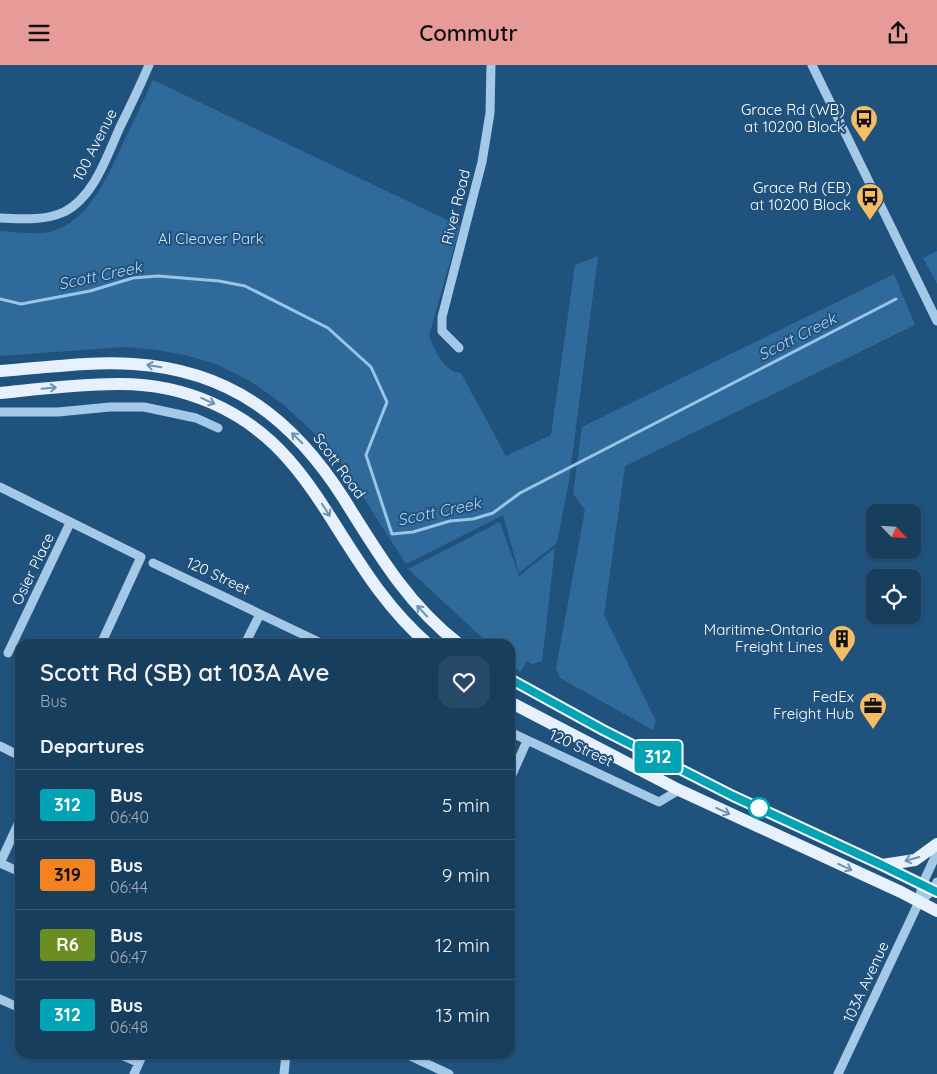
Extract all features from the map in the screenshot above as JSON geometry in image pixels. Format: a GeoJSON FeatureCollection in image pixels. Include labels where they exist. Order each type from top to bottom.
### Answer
{"type":"FeatureCollection","features":[{"type":"Feature","properties":{"kind":"main road","name":"Scott Road"},"geometry":{"type":"LineString","coordinates":[[0,371],[118,363],[151,365],[197,375],[228,387],[253,401],[283,424],[310,451],[401,585],[431,621],[453,639]]}},
{"type":"Feature","properties":{"kind":"main road"},"geometry":{"type":"LineString","coordinates":[[0,393],[118,383],[148,385],[189,393],[249,423],[288,458],[319,499],[379,592],[422,639]]}},
{"type":"Feature","properties":{"kind":"main road"},"geometry":{"type":"LineString","coordinates":[[515,682],[544,699],[733,796],[932,887]]}},
{"type":"Feature","properties":{"kind":"main road"},"geometry":{"type":"LineString","coordinates":[[515,705],[679,790],[937,911]]}},
{"type":"Feature","properties":{"kind":"main road"},"geometry":{"type":"LineString","coordinates":[[882,865],[915,860],[937,845]]}},
{"type":"Feature","properties":{"kind":"street","name":"100 Avenue"},"geometry":{"type":"LineString","coordinates":[[0,218],[26,219],[45,217],[69,209],[82,198],[92,184],[149,65]]}},
{"type":"Feature","properties":{"kind":"street","name":"River Road"},"geometry":{"type":"LineString","coordinates":[[458,348],[442,331],[442,317],[482,162],[490,113],[490,65]]}},
{"type":"Feature","properties":{"kind":"street"},"geometry":{"type":"LineString","coordinates":[[812,65],[937,321]]}},
{"type":"Feature","properties":{"kind":"street"},"geometry":{"type":"LineString","coordinates":[[0,412],[58,412],[110,407],[144,407],[196,418],[218,428]]}},
{"type":"Feature","properties":{"kind":"street"},"geometry":{"type":"LineString","coordinates":[[0,487],[141,557],[103,639]]}},
{"type":"Feature","properties":{"kind":"street","name":"Osier Place"},"geometry":{"type":"LineString","coordinates":[[8,653],[70,523]]}},
{"type":"Feature","properties":{"kind":"street","name":"120 Street"},"geometry":{"type":"LineString","coordinates":[[153,563],[313,639]]}},
{"type":"Feature","properties":{"kind":"street"},"geometry":{"type":"LineString","coordinates":[[247,639],[260,613]]}},
{"type":"Feature","properties":{"kind":"street","name":"120 Street"},"geometry":{"type":"LineString","coordinates":[[515,735],[659,802],[679,790]]}},
{"type":"Feature","properties":{"kind":"street"},"geometry":{"type":"LineString","coordinates":[[515,768],[527,741]]}},
{"type":"Feature","properties":{"kind":"street"},"geometry":{"type":"LineString","coordinates":[[0,746],[15,754]]}},
{"type":"Feature","properties":{"kind":"street"},"geometry":{"type":"LineString","coordinates":[[15,831],[0,863],[15,870]]}},
{"type":"Feature","properties":{"kind":"street","name":"103A Avenue"},"geometry":{"type":"LineString","coordinates":[[838,1074],[919,902],[932,887],[937,853]]}},
{"type":"Feature","properties":{"kind":"street"},"geometry":{"type":"LineString","coordinates":[[0,999],[15,1006]]}},
{"type":"Feature","properties":{"kind":"street"},"geometry":{"type":"LineString","coordinates":[[130,1059],[139,1063]]}},
{"type":"Feature","properties":{"kind":"street"},"geometry":{"type":"LineString","coordinates":[[134,1074],[141,1059]]}},
{"type":"Feature","properties":{"kind":"street"},"geometry":{"type":"LineString","coordinates":[[284,1074],[286,1059]]}},
{"type":"Feature","properties":{"kind":"street"},"geometry":{"type":"LineString","coordinates":[[417,1059],[449,1074]]}},
{"type":"Feature","properties":{"kind":"green space","name":"Al Cleaver Park"},"geometry":{"type":"Polygon","coordinates":[[[153,80],[460,226],[429,336],[440,359],[449,368],[461,373],[506,456],[551,435],[575,265],[598,256],[569,481],[557,543],[519,573],[503,515],[406,564],[335,453],[283,404],[250,381],[216,364],[185,355],[156,350],[125,347],[0,356],[0,231],[45,233],[64,226],[77,218],[88,207],[105,180],[153,80]]]}},
{"type":"Feature","properties":{"kind":"green space"},"geometry":{"type":"Polygon","coordinates":[[[937,251],[937,284],[923,258],[937,251]]]}},
{"type":"Feature","properties":{"kind":"green space"},"geometry":{"type":"Polygon","coordinates":[[[894,274],[915,325],[625,466],[604,615],[656,721],[653,730],[560,678],[556,668],[585,510],[573,494],[582,427],[894,274]]]}},
{"type":"Feature","properties":{"kind":"green space"},"geometry":{"type":"Polygon","coordinates":[[[500,522],[519,576],[555,548],[542,661],[532,664],[527,661],[520,672],[515,668],[515,639],[484,639],[408,569],[500,522]]]}},
{"type":"Feature","properties":{"kind":"waterway","name":"Scott Creek"},"geometry":{"type":"LineString","coordinates":[[0,299],[21,304],[90,291],[133,278],[158,276],[219,281],[245,286],[328,328],[371,367],[387,402],[366,455],[392,534],[413,532],[450,521],[473,519],[493,513],[520,493],[896,299]]}},
{"type":"Feature","properties":{"kind":"bus line","name":"312"},"geometry":{"type":"LineString","coordinates":[[515,682],[603,730],[733,796],[937,892]]}},
{"type":"Feature","properties":{"kind":"place","name":"Grace Rd (WB) at 10200 Block"},"geometry":{"type":"Point","coordinates":[864,143]}},
{"type":"Feature","properties":{"kind":"place","name":"Grace Rd (EB) at 10200 Block"},"geometry":{"type":"Point","coordinates":[870,221]}},
{"type":"Feature","properties":{"kind":"place","name":"Maritime-Ontario Freight Lines"},"geometry":{"type":"Point","coordinates":[842,663]}},
{"type":"Feature","properties":{"kind":"place","name":"FedEx Freight Hub"},"geometry":{"type":"Point","coordinates":[873,730]}}]}
